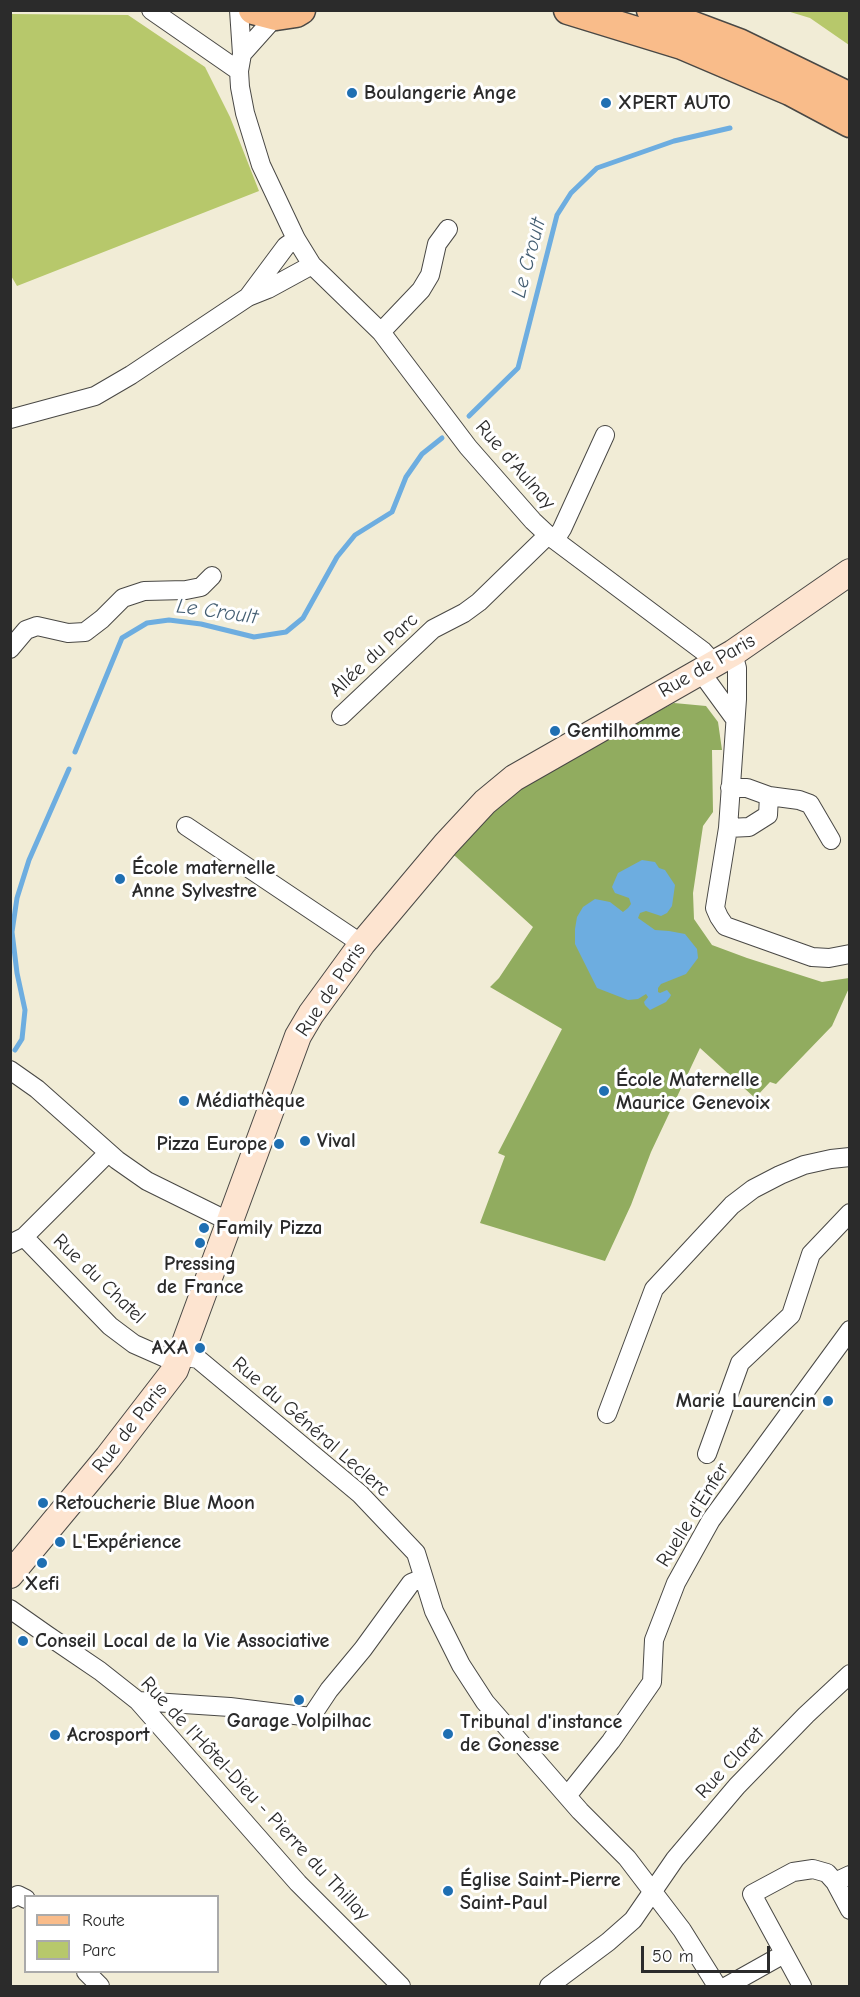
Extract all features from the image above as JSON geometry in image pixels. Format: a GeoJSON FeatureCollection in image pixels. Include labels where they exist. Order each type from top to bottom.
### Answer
{"type":"FeatureCollection","features":[{"type":"Feature","properties":{"kind":"main road"},"geometry":{"type":"LineString","coordinates":[[568,10],[682,45],[790,91],[849,123]]}},
{"type":"Feature","properties":{"kind":"main road"},"geometry":{"type":"LineString","coordinates":[[651,10],[739,43],[849,97]]}},
{"type":"Feature","properties":{"kind":"street"},"geometry":{"type":"LineString","coordinates":[[151,10],[240,62],[276,12]]}},
{"type":"Feature","properties":{"kind":"street","name":"Rue d'Aulnay"},"geometry":{"type":"LineString","coordinates":[[239,10],[240,62],[245,113],[261,165],[296,239],[312,265],[381,332],[468,447],[533,521],[551,538],[704,651],[715,662],[735,719]]}},
{"type":"Feature","properties":{"kind":"street"},"geometry":{"type":"LineString","coordinates":[[381,332],[421,290],[430,275],[437,243],[448,229]]}},
{"type":"Feature","properties":{"kind":"street"},"geometry":{"type":"LineString","coordinates":[[248,297],[286,246],[296,239]]}},
{"type":"Feature","properties":{"kind":"street"},"geometry":{"type":"LineString","coordinates":[[10,420],[95,396],[131,375],[248,297],[312,265]]}},
{"type":"Feature","properties":{"kind":"street","name":"Allée du Parc"},"geometry":{"type":"LineString","coordinates":[[341,716],[433,629],[464,614],[562,529],[604,435]]}},
{"type":"Feature","properties":{"kind":"street","name":"Rue de Paris"},"geometry":{"type":"LineString","coordinates":[[10,1575],[108,1457],[175,1370],[298,1036],[311,1014],[362,944],[446,844],[485,802],[514,778],[715,662],[849,572]]}},
{"type":"Feature","properties":{"kind":"street"},"geometry":{"type":"LineString","coordinates":[[10,649],[26,630],[37,626],[68,633],[85,632],[123,598],[144,591],[186,590],[201,587],[212,576]]}},
{"type":"Feature","properties":{"kind":"street"},"geometry":{"type":"LineString","coordinates":[[715,662],[737,668],[728,828],[715,908],[719,917],[725,926],[812,957],[830,958],[849,954]]}},
{"type":"Feature","properties":{"kind":"street"},"geometry":{"type":"LineString","coordinates":[[730,788],[747,788],[769,796],[799,800],[810,804],[831,840]]}},
{"type":"Feature","properties":{"kind":"street"},"geometry":{"type":"LineString","coordinates":[[728,828],[749,827],[768,815],[769,796]]}},
{"type":"Feature","properties":{"kind":"street"},"geometry":{"type":"LineString","coordinates":[[186,826],[362,944]]}},
{"type":"Feature","properties":{"kind":"street"},"geometry":{"type":"LineString","coordinates":[[10,1070],[37,1089],[108,1153],[147,1180],[228,1221]]}},
{"type":"Feature","properties":{"kind":"street"},"geometry":{"type":"LineString","coordinates":[[17,1240],[108,1153]]}},
{"type":"Feature","properties":{"kind":"street"},"geometry":{"type":"LineString","coordinates":[[607,1414],[654,1289],[732,1205],[753,1189],[804,1165],[849,1157]]}},
{"type":"Feature","properties":{"kind":"street"},"geometry":{"type":"LineString","coordinates":[[707,1454],[740,1363],[791,1315],[810,1254],[849,1214]]}},
{"type":"Feature","properties":{"kind":"street","name":"Rue du Chatel"},"geometry":{"type":"LineString","coordinates":[[17,1240],[110,1326],[134,1344],[168,1359],[180,1356]]}},
{"type":"Feature","properties":{"kind":"street","name":"Ruelle d'Enfer"},"geometry":{"type":"LineString","coordinates":[[567,1796],[611,1741],[652,1682],[654,1640],[676,1583],[711,1521],[849,1330]]}},
{"type":"Feature","properties":{"kind":"street","name":"Rue du Général Leclerc"},"geometry":{"type":"LineString","coordinates":[[180,1356],[198,1359],[360,1494],[416,1553],[434,1611],[468,1678],[484,1702],[567,1796],[627,1858],[682,1930],[717,1986]]}},
{"type":"Feature","properties":{"kind":"street"},"geometry":{"type":"LineString","coordinates":[[138,1701],[230,1707],[311,1717],[411,1583],[423,1578]]}},
{"type":"Feature","properties":{"kind":"street","name":"Rue de l'Hôtel-Dieu - Pierre du Thillay"},"geometry":{"type":"LineString","coordinates":[[10,1609],[100,1671],[138,1701],[298,1883],[401,1986]]}},
{"type":"Feature","properties":{"kind":"street","name":"Rue Claret"},"geometry":{"type":"LineString","coordinates":[[549,1986],[608,1942],[633,1920],[675,1859],[737,1786],[806,1714],[849,1674]]}},
{"type":"Feature","properties":{"kind":"street"},"geometry":{"type":"LineString","coordinates":[[802,1986],[752,1894],[793,1872],[813,1869],[842,1878],[849,1910]]}},
{"type":"Feature","properties":{"kind":"street"},"geometry":{"type":"LineString","coordinates":[[10,1899],[18,1895],[24,1898]]}},
{"type":"Feature","properties":{"kind":"street"},"geometry":{"type":"LineString","coordinates":[[727,1986],[784,1954]]}},
{"type":"Feature","properties":{"kind":"street"},"geometry":{"type":"LineString","coordinates":[[89,1973],[100,1986]]}},
{"type":"Feature","properties":{"kind":"green space"},"geometry":{"type":"Polygon","coordinates":[[[787,11],[849,11],[849,45],[810,18],[787,11]]]}},
{"type":"Feature","properties":{"kind":"green space"},"geometry":{"type":"Polygon","coordinates":[[[11,14],[128,15],[205,67],[230,117],[259,191],[17,286],[10,274],[11,14]]]}},
{"type":"Feature","properties":{"kind":"green space"},"geometry":{"type":"Polygon","coordinates":[[[674,703],[706,706],[718,722],[722,750],[712,750],[713,812],[703,826],[693,893],[694,919],[712,945],[822,982],[849,978],[849,988],[832,1026],[776,1084],[770,1082],[755,1098],[700,1048],[651,1152],[631,1205],[605,1261],[480,1223],[505,1156],[498,1153],[562,1029],[490,987],[499,978],[533,927],[455,856],[450,854],[499,800],[583,749],[674,703]]]}},
{"type":"Feature","properties":{"kind":"water"},"geometry":{"type":"Polygon","coordinates":[[[642,860],[655,862],[659,868],[665,870],[675,885],[672,906],[667,913],[661,916],[646,911],[640,913],[638,918],[655,930],[685,934],[697,949],[698,958],[686,974],[661,984],[658,992],[667,990],[671,995],[666,1002],[650,1010],[644,1002],[648,997],[646,994],[638,999],[628,1000],[597,988],[575,944],[577,917],[583,907],[595,899],[610,902],[623,912],[628,908],[631,904],[629,898],[615,893],[612,887],[618,873],[642,860]]]}},
{"type":"Feature","properties":{"kind":"waterway","name":"Le Croult"},"geometry":{"type":"LineString","coordinates":[[469,416],[518,368],[557,215],[571,193],[597,168],[674,141],[730,128]]}},
{"type":"Feature","properties":{"kind":"waterway","name":"Le Croult"},"geometry":{"type":"LineString","coordinates":[[75,752],[122,638],[147,623],[169,620],[201,624],[254,637],[286,632],[303,618],[337,557],[355,535],[392,512],[406,477],[422,454],[442,438]]}},
{"type":"Feature","properties":{"kind":"waterway","name":"Le Croult"},"geometry":{"type":"LineString","coordinates":[[15,1050],[22,1039],[25,1010],[17,973],[12,932],[17,898],[29,860],[69,769]]}},
{"type":"Feature","properties":{"kind":"place","name":"Boulangerie Ange"},"geometry":{"type":"Point","coordinates":[352,93]}},
{"type":"Feature","properties":{"kind":"place","name":"XPERT AUTO"},"geometry":{"type":"Point","coordinates":[606,103]}},
{"type":"Feature","properties":{"kind":"place","name":"Gentilhomme"},"geometry":{"type":"Point","coordinates":[555,731]}},
{"type":"Feature","properties":{"kind":"place","name":"École maternelle Anne Sylvestre"},"geometry":{"type":"Point","coordinates":[120,879]}},
{"type":"Feature","properties":{"kind":"place","name":"École Maternelle Maurice Genevoix"},"geometry":{"type":"Point","coordinates":[604,1091]}},
{"type":"Feature","properties":{"kind":"place","name":"Médiathèque"},"geometry":{"type":"Point","coordinates":[184,1101]}},
{"type":"Feature","properties":{"kind":"place","name":"Vival"},"geometry":{"type":"Point","coordinates":[305,1141]}},
{"type":"Feature","properties":{"kind":"place","name":"Pizza Europe"},"geometry":{"type":"Point","coordinates":[279,1144]}},
{"type":"Feature","properties":{"kind":"place","name":"Family Pizza"},"geometry":{"type":"Point","coordinates":[204,1228]}},
{"type":"Feature","properties":{"kind":"place","name":"Pressing de France"},"geometry":{"type":"Point","coordinates":[200,1243]}},
{"type":"Feature","properties":{"kind":"place","name":"AXA"},"geometry":{"type":"Point","coordinates":[200,1348]}},
{"type":"Feature","properties":{"kind":"place","name":"Marie Laurencin"},"geometry":{"type":"Point","coordinates":[828,1401]}},
{"type":"Feature","properties":{"kind":"place","name":"Retoucherie Blue Moon"},"geometry":{"type":"Point","coordinates":[43,1503]}},
{"type":"Feature","properties":{"kind":"place","name":"L'Expérience"},"geometry":{"type":"Point","coordinates":[60,1542]}},
{"type":"Feature","properties":{"kind":"place","name":"Xefi"},"geometry":{"type":"Point","coordinates":[42,1563]}},
{"type":"Feature","properties":{"kind":"place","name":"Conseil Local de la Vie Associative"},"geometry":{"type":"Point","coordinates":[23,1641]}},
{"type":"Feature","properties":{"kind":"place","name":"Garage Volpilhac"},"geometry":{"type":"Point","coordinates":[299,1700]}},
{"type":"Feature","properties":{"kind":"place","name":"Tribunal d'instance de Gonesse"},"geometry":{"type":"Point","coordinates":[448,1734]}},
{"type":"Feature","properties":{"kind":"place","name":"Acrosport"},"geometry":{"type":"Point","coordinates":[55,1735]}},
{"type":"Feature","properties":{"kind":"place","name":"Église Saint-Pierre Saint-Paul"},"geometry":{"type":"Point","coordinates":[448,1891]}}]}
